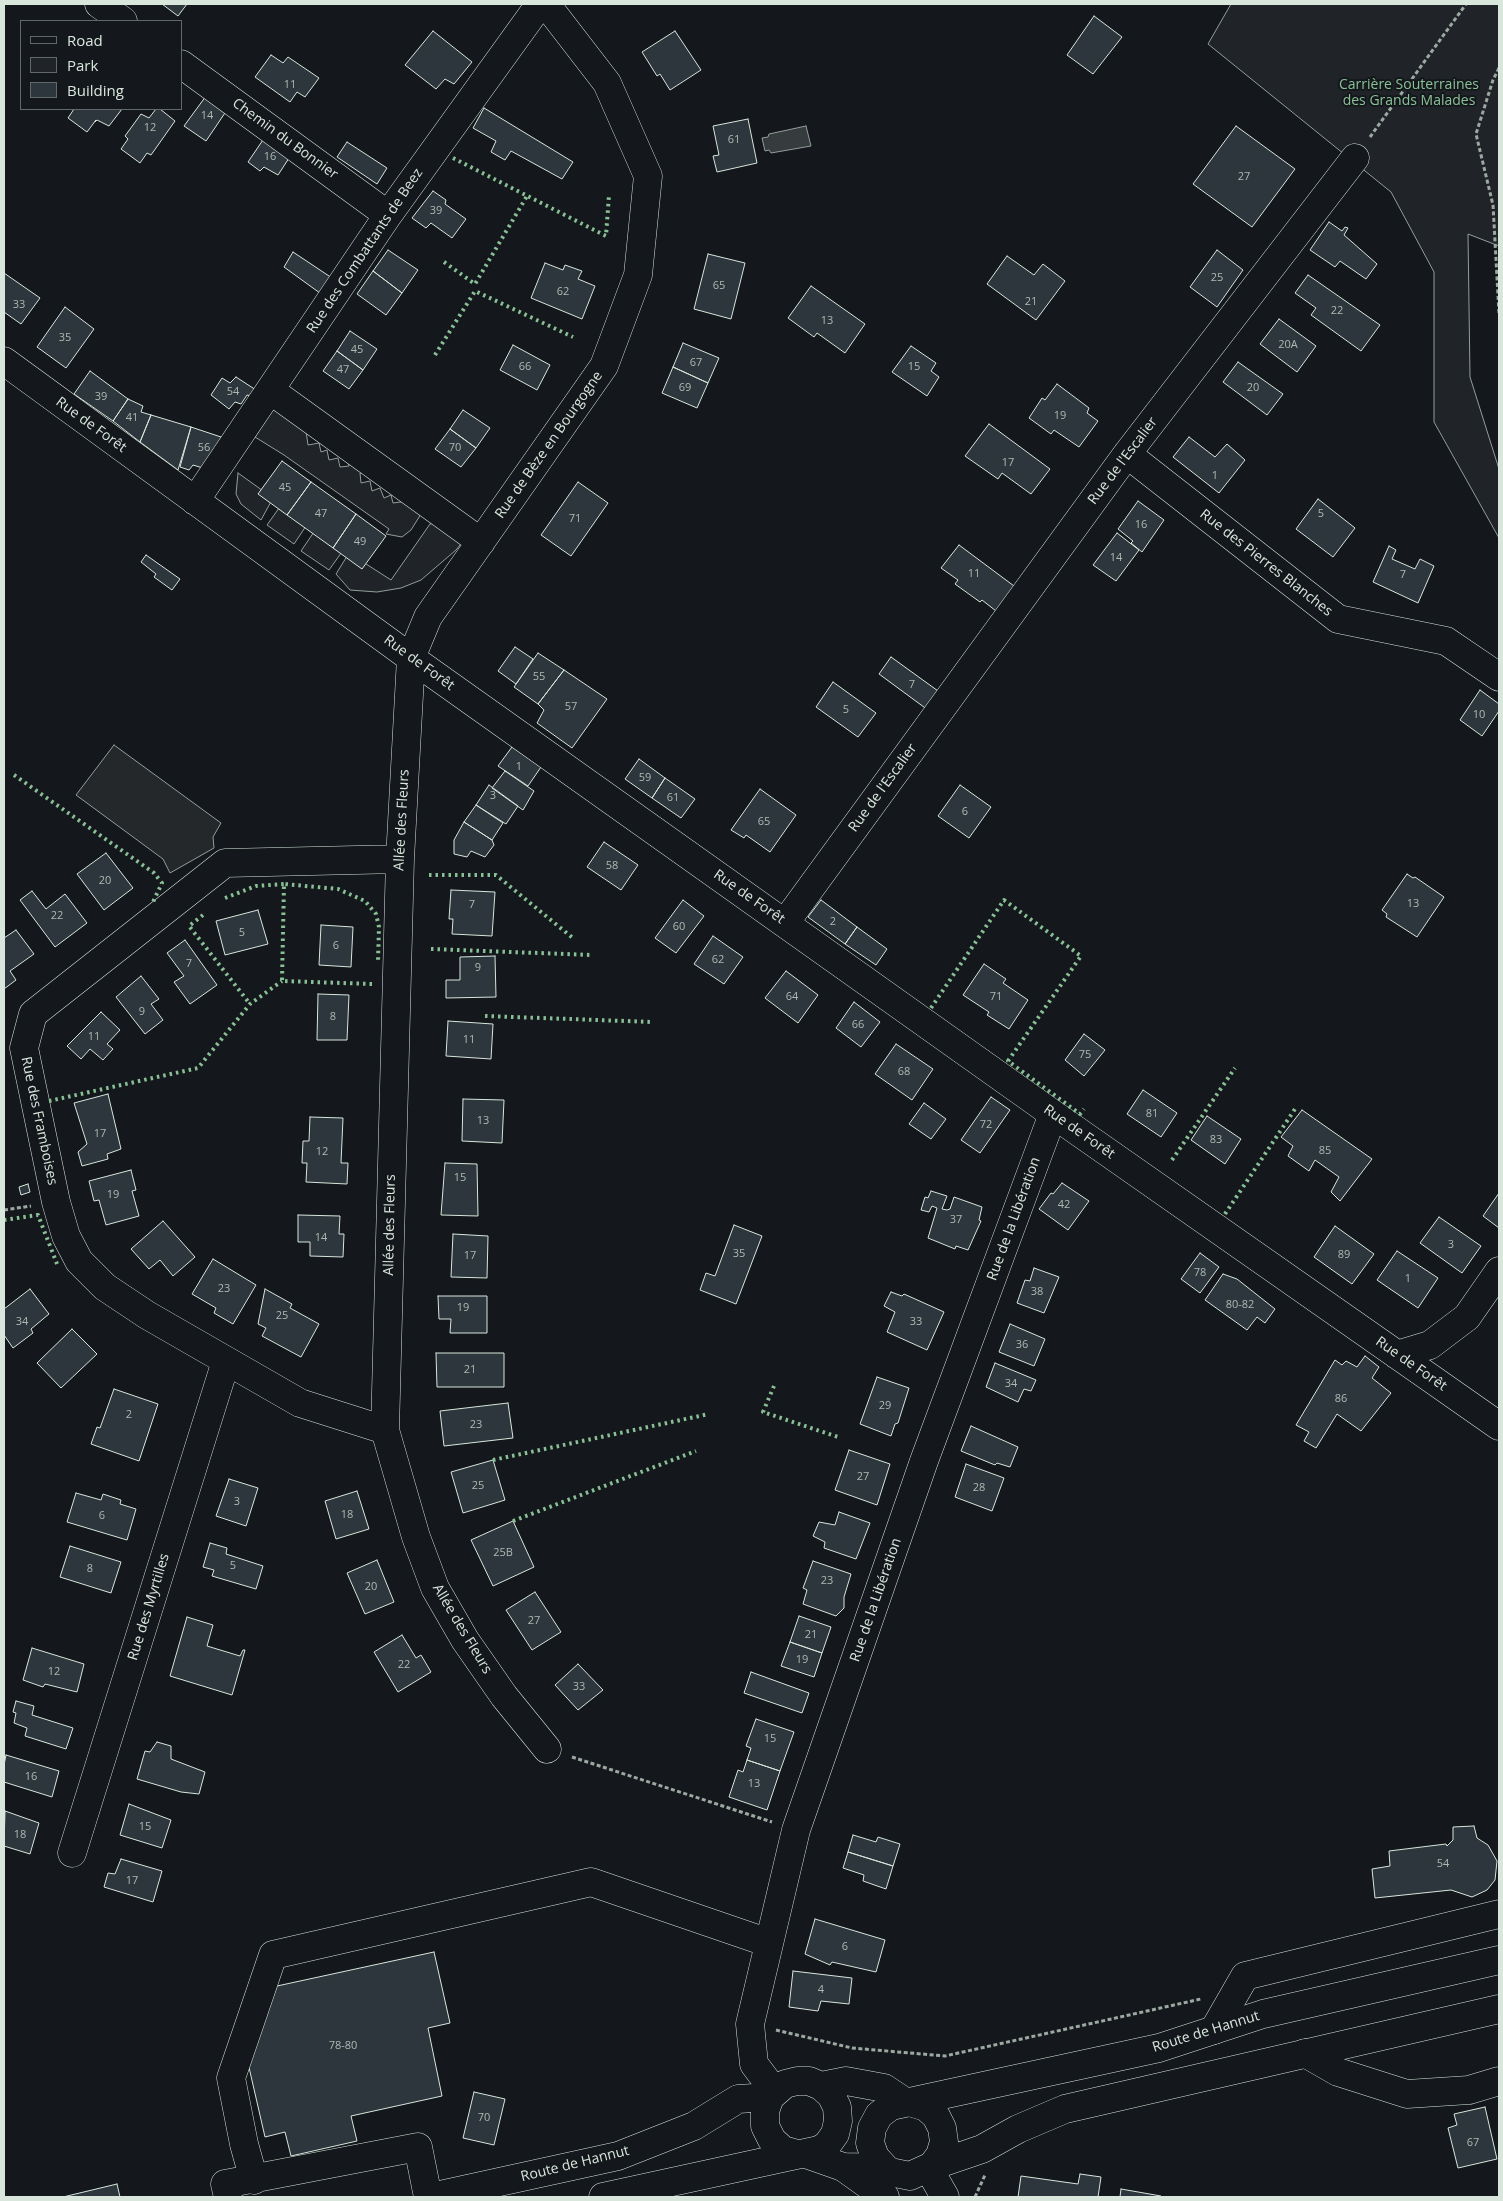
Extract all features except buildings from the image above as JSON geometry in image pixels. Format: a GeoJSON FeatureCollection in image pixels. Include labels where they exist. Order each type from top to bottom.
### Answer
{"type":"FeatureCollection","features":[{"type":"Feature","properties":{"kind":"street"},"geometry":{"type":"LineString","coordinates":[[99,4],[122,20]]}},
{"type":"Feature","properties":{"kind":"street","name":"Rue des Combattants de Beez"},"geometry":{"type":"LineString","coordinates":[[195,501],[388,215],[540,4]]}},
{"type":"Feature","properties":{"kind":"street","name":"Rue de Bèze en Bourgogne"},"geometry":{"type":"LineString","coordinates":[[411,658],[428,617],[604,366],[638,275],[648,176],[607,83],[546,4]]}},
{"type":"Feature","properties":{"kind":"street","name":"Chemin du Bonnier"},"geometry":{"type":"LineString","coordinates":[[182,65],[388,215]]}},
{"type":"Feature","properties":{"kind":"street","name":"Rue de l'Escalier"},"geometry":{"type":"LineString","coordinates":[[784,923],[1127,454],[1355,158]]}},
{"type":"Feature","properties":{"kind":"street","name":"Rue de Forêt"},"geometry":{"type":"LineString","coordinates":[[4,361],[411,658],[1053,1114],[1499,1426]]}},
{"type":"Feature","properties":{"kind":"street"},"geometry":{"type":"LineString","coordinates":[[270,390],[480,542]]}},
{"type":"Feature","properties":{"kind":"street","name":"Rue des Pierres Blanches"},"geometry":{"type":"LineString","coordinates":[[1127,454],[1338,619],[1446,640],[1499,677]]}},
{"type":"Feature","properties":{"kind":"street","name":"Allée des Fleurs"},"geometry":{"type":"LineString","coordinates":[[411,658],[400,859],[385,1430],[416,1537],[436,1588],[465,1640],[504,1696],[547,1749]]}},
{"type":"Feature","properties":{"kind":"street","name":"Rue des Framboises"},"geometry":{"type":"LineString","coordinates":[[385,1430],[300,1403],[147,1315],[105,1288],[80,1261],[66,1236],[56,1202],[24,1048],[33,1014],[225,863],[400,859]]}},
{"type":"Feature","properties":{"kind":"street","name":"Rue de la Libération"},"geometry":{"type":"LineString","coordinates":[[772,2094],[754,2064],[750,2024],[796,1830],[924,1462],[1053,1114]]}},
{"type":"Feature","properties":{"kind":"street"},"geometry":{"type":"LineString","coordinates":[[1397,1355],[1430,1345],[1467,1317],[1499,1271]]}},
{"type":"Feature","properties":{"kind":"street","name":"Rue des Myrtilles"},"geometry":{"type":"LineString","coordinates":[[72,1853],[226,1361]]}},
{"type":"Feature","properties":{"kind":"street"},"geometry":{"type":"LineString","coordinates":[[254,2180],[244,2144],[232,2078],[273,1955],[591,1882],[769,1943]]}},
{"type":"Feature","properties":{"kind":"street"},"geometry":{"type":"LineString","coordinates":[[1214,2030],[1245,1976],[1499,1914]]}},
{"type":"Feature","properties":{"kind":"street","name":"Route de Hannut"},"geometry":{"type":"LineString","coordinates":[[889,2184],[870,2143],[872,2128],[879,2115],[891,2106],[1159,2048],[1263,2014],[1499,1960]]}},
{"type":"Feature","properties":{"kind":"street"},"geometry":{"type":"LineString","coordinates":[[772,2094],[765,2111],[765,2126],[772,2140],[783,2150],[843,2167],[889,2184],[982,2149],[1018,2129],[1065,2109],[1499,2009]]}},
{"type":"Feature","properties":{"kind":"street"},"geometry":{"type":"LineString","coordinates":[[1305,2053],[1338,2072],[1407,2094],[1469,2090],[1499,2081]]}},
{"type":"Feature","properties":{"kind":"street","name":"Route de Hannut"},"geometry":{"type":"LineString","coordinates":[[429,2197],[618,2156],[694,2126],[738,2100],[772,2094],[784,2084],[797,2081],[809,2081],[821,2086],[846,2081],[884,2088],[909,2103],[926,2107],[936,2116],[942,2128],[944,2142],[940,2155],[930,2168]]}},
{"type":"Feature","properties":{"kind":"street"},"geometry":{"type":"LineString","coordinates":[[603,2197],[819,2150],[827,2145],[835,2134],[838,2121],[837,2108],[831,2095],[821,2086]]}},
{"type":"Feature","properties":{"kind":"street"},"geometry":{"type":"LineString","coordinates":[[228,2197],[225,2184],[254,2180],[418,2147],[429,2197]]}},
{"type":"Feature","properties":{"kind":"street"},"geometry":{"type":"LineString","coordinates":[[930,2168],[945,2197]]}},
{"type":"Feature","properties":{"kind":"path"},"geometry":{"type":"LineString","coordinates":[[1355,158],[1466,4]]}},
{"type":"Feature","properties":{"kind":"path"},"geometry":{"type":"LineString","coordinates":[[1499,68],[1493,80],[1476,134],[1493,205],[1499,314]]}},
{"type":"Feature","properties":{"kind":"path"},"geometry":{"type":"LineString","coordinates":[[547,1749],[796,1830]]}},
{"type":"Feature","properties":{"kind":"path"},"geometry":{"type":"LineString","coordinates":[[750,2024],[852,2048],[945,2056],[1237,1992]]}},
{"type":"Feature","properties":{"kind":"green space","name":"Carrière Souterraines des Grands Malades"},"geometry":{"type":"Polygon","coordinates":[[[1231,4],[1499,4],[1499,246],[1468,234],[1470,377],[1499,469],[1499,538],[1434,422],[1434,272],[1391,192],[1208,44],[1231,4]]]}},
{"type":"Feature","properties":{"kind":"green space"},"geometry":{"type":"Polygon","coordinates":[[[275,406],[304,417],[308,445],[319,443],[321,452],[327,450],[329,460],[338,458],[340,467],[349,466],[346,448],[379,469],[360,473],[361,483],[370,481],[372,491],[380,488],[384,498],[391,495],[393,503],[415,500],[421,514],[411,530],[402,537],[386,534],[389,529],[284,455],[255,437],[275,406]]]}},
{"type":"Feature","properties":{"kind":"green space"},"geometry":{"type":"Polygon","coordinates":[[[238,473],[273,498],[261,520],[241,504],[236,494],[238,473]]]}},
{"type":"Feature","properties":{"kind":"green space"},"geometry":{"type":"Polygon","coordinates":[[[282,504],[308,523],[294,544],[267,525],[282,504]]]}},
{"type":"Feature","properties":{"kind":"green space"},"geometry":{"type":"Polygon","coordinates":[[[441,522],[464,540],[456,550],[421,580],[401,588],[377,592],[350,590],[336,574],[349,553],[391,580],[430,524],[441,522]]]}},
{"type":"Feature","properties":{"kind":"green space"},"geometry":{"type":"Polygon","coordinates":[[[316,529],[344,549],[329,570],[301,551],[316,529]]]}},
{"type":"Feature","properties":{"kind":"shaded area"},"geometry":{"type":"Polygon","coordinates":[[[806,126],[811,146],[771,153],[769,150],[765,151],[762,138],[768,137],[769,134],[806,126]]]}},
{"type":"Feature","properties":{"kind":"shaded area"},"geometry":{"type":"Polygon","coordinates":[[[114,745],[221,823],[213,837],[214,848],[170,873],[163,859],[76,795],[114,745]]]}},
{"type":"Feature","properties":{"kind":"hedge"},"geometry":{"type":"LineString","coordinates":[[453,158],[606,236],[609,195]]}},
{"type":"Feature","properties":{"kind":"hedge"},"geometry":{"type":"LineString","coordinates":[[444,262],[475,284],[527,196]]}},
{"type":"Feature","properties":{"kind":"hedge"},"geometry":{"type":"LineString","coordinates":[[435,355],[475,291],[573,337]]}},
{"type":"Feature","properties":{"kind":"hedge"},"geometry":{"type":"LineString","coordinates":[[14,775],[154,873],[162,883],[152,904]]}},
{"type":"Feature","properties":{"kind":"hedge"},"geometry":{"type":"LineString","coordinates":[[429,875],[496,875],[574,939]]}},
{"type":"Feature","properties":{"kind":"hedge"},"geometry":{"type":"LineString","coordinates":[[225,898],[256,886],[284,884]]}},
{"type":"Feature","properties":{"kind":"hedge"},"geometry":{"type":"LineString","coordinates":[[372,984],[282,981],[284,884],[338,889],[365,901],[376,914],[379,927],[378,961]]}},
{"type":"Feature","properties":{"kind":"hedge"},"geometry":{"type":"LineString","coordinates":[[931,1008],[1004,900],[1081,956],[1008,1061],[1080,1114],[1084,1109]]}},
{"type":"Feature","properties":{"kind":"hedge"},"geometry":{"type":"LineString","coordinates":[[203,915],[189,926],[250,1004]]}},
{"type":"Feature","properties":{"kind":"hedge"},"geometry":{"type":"LineString","coordinates":[[431,949],[592,955]]}},
{"type":"Feature","properties":{"kind":"hedge"},"geometry":{"type":"LineString","coordinates":[[49,1101],[198,1068],[250,1004],[282,981]]}},
{"type":"Feature","properties":{"kind":"hedge"},"geometry":{"type":"LineString","coordinates":[[485,1016],[653,1022]]}},
{"type":"Feature","properties":{"kind":"hedge"},"geometry":{"type":"LineString","coordinates":[[1172,1160],[1235,1068]]}},
{"type":"Feature","properties":{"kind":"hedge"},"geometry":{"type":"LineString","coordinates":[[1225,1214],[1295,1109]]}},
{"type":"Feature","properties":{"kind":"hedge"},"geometry":{"type":"LineString","coordinates":[[4,1220],[38,1215],[57,1264]]}},
{"type":"Feature","properties":{"kind":"hedge"},"geometry":{"type":"LineString","coordinates":[[774,1386],[763,1412],[841,1438]]}},
{"type":"Feature","properties":{"kind":"hedge"},"geometry":{"type":"LineString","coordinates":[[493,1460],[709,1414]]}},
{"type":"Feature","properties":{"kind":"hedge"},"geometry":{"type":"LineString","coordinates":[[513,1521],[696,1451]]}}]}
